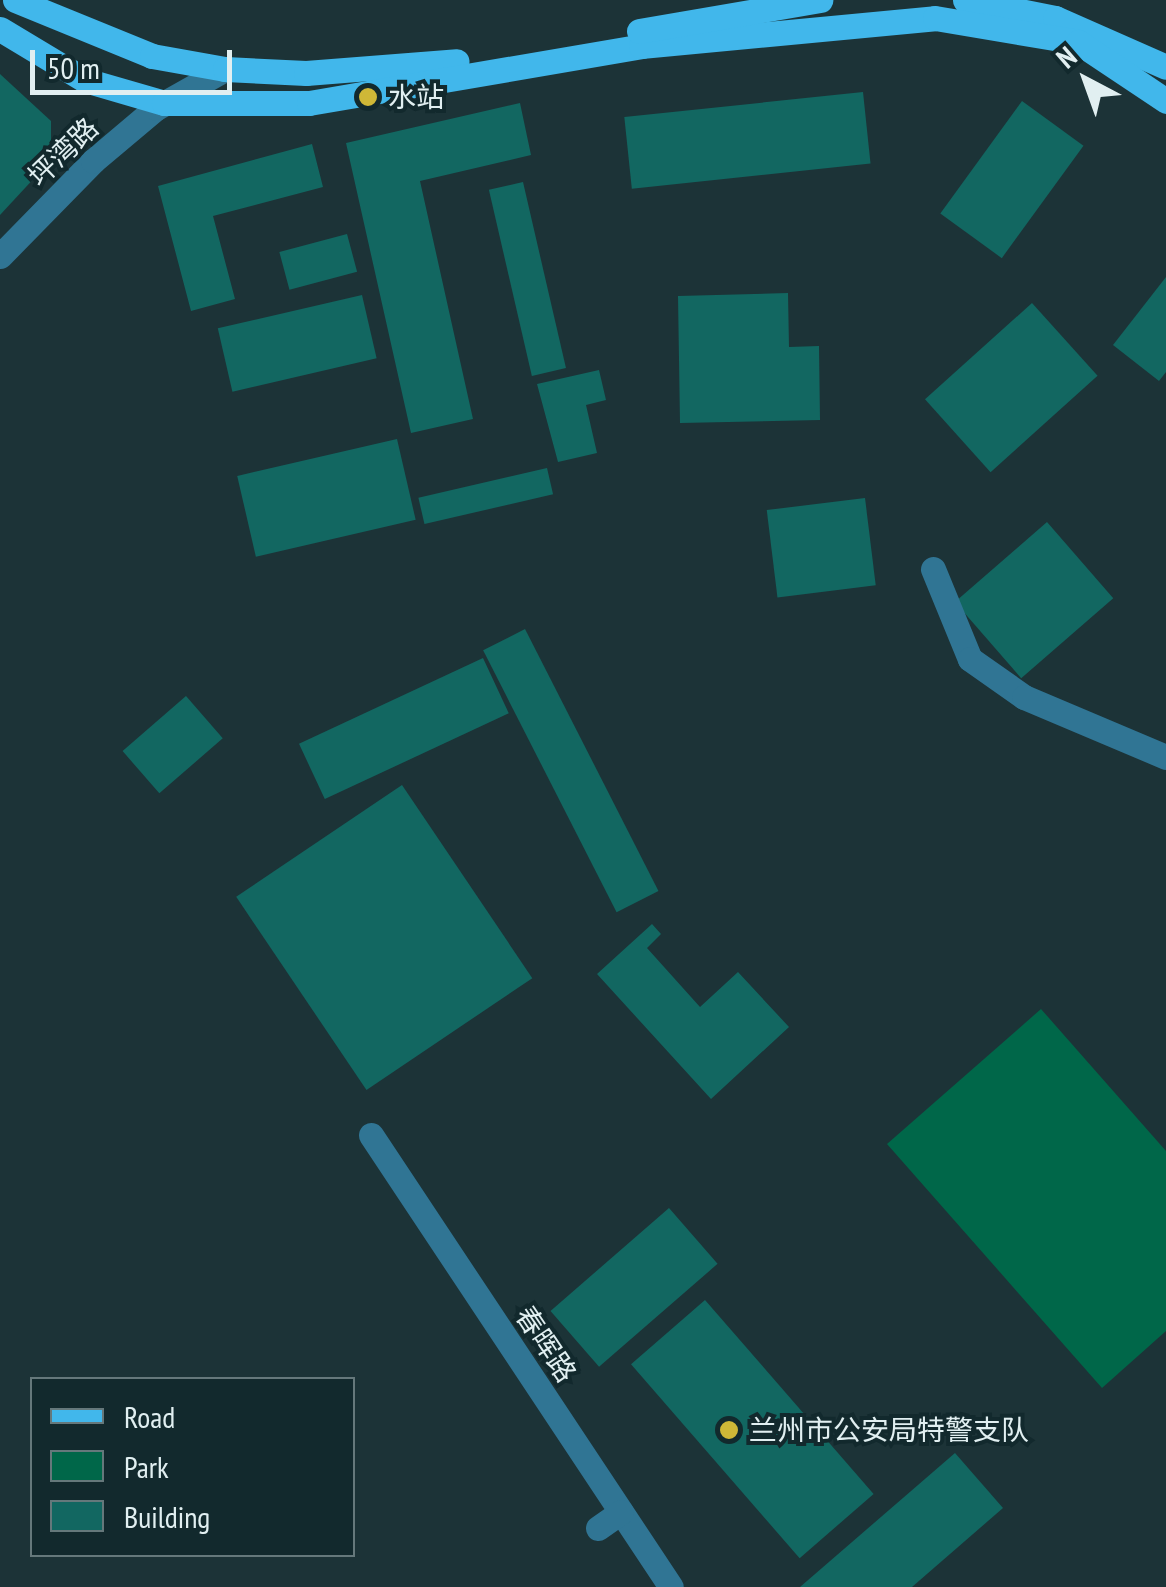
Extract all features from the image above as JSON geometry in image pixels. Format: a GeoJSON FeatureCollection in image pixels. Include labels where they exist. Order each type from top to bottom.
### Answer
{"type":"FeatureCollection","features":[{"type":"Feature","properties":{"kind":"main road"},"geometry":{"type":"LineString","coordinates":[[15,0],[138,51],[224,69],[306,73],[444,64],[820,0]]}},
{"type":"Feature","properties":{"kind":"main road"},"geometry":{"type":"LineString","coordinates":[[965,0],[1056,18],[1166,67]]}},
{"type":"Feature","properties":{"kind":"main road"},"geometry":{"type":"LineString","coordinates":[[0,29],[85,80],[164,103],[309,103],[640,46],[935,18],[1078,42],[1166,101]]}},
{"type":"Feature","properties":{"kind":"street","name":"坪湾路"},"geometry":{"type":"LineString","coordinates":[[0,256],[93,161],[164,103],[224,69]]}},
{"type":"Feature","properties":{"kind":"street"},"geometry":{"type":"LineString","coordinates":[[932,569],[970,659],[1024,697],[1166,757]]}},
{"type":"Feature","properties":{"kind":"street","name":"春晖路"},"geometry":{"type":"LineString","coordinates":[[371,1135],[670,1587]]}},
{"type":"Feature","properties":{"kind":"street"},"geometry":{"type":"LineString","coordinates":[[598,1528],[621,1512]]}},
{"type":"Feature","properties":{"kind":"green space"},"geometry":{"type":"Polygon","coordinates":[[[1041,1009],[1166,1151],[1166,1331],[1102,1388],[887,1144],[1041,1009]]]}},
{"type":"Feature","properties":{"kind":"building"},"geometry":{"type":"Polygon","coordinates":[[[0,74],[51,121],[51,160],[0,215],[0,74]]]}},
{"type":"Feature","properties":{"kind":"building"},"geometry":{"type":"Polygon","coordinates":[[[863,92],[871,164],[632,189],[624,117],[863,92]]]}},
{"type":"Feature","properties":{"kind":"building"},"geometry":{"type":"Polygon","coordinates":[[[1022,101],[1083,146],[1002,258],[940,213],[1022,101]]]}},
{"type":"Feature","properties":{"kind":"building"},"geometry":{"type":"Polygon","coordinates":[[[520,103],[531,155],[420,181],[473,419],[411,433],[346,143],[520,103]]]}},
{"type":"Feature","properties":{"kind":"building"},"geometry":{"type":"Polygon","coordinates":[[[312,144],[323,187],[213,216],[235,299],[191,311],[158,186],[312,144]]]}},
{"type":"Feature","properties":{"kind":"building"},"geometry":{"type":"Polygon","coordinates":[[[523,182],[566,368],[532,376],[489,190],[523,182]]]}},
{"type":"Feature","properties":{"kind":"building"},"geometry":{"type":"Polygon","coordinates":[[[347,234],[357,272],[289,290],[279,252],[347,234]]]}},
{"type":"Feature","properties":{"kind":"building"},"geometry":{"type":"Polygon","coordinates":[[[1166,277],[1166,372],[1159,381],[1113,345],[1166,277]]]}},
{"type":"Feature","properties":{"kind":"building"},"geometry":{"type":"Polygon","coordinates":[[[788,293],[789,347],[819,346],[820,420],[680,423],[678,296],[788,293]]]}},
{"type":"Feature","properties":{"kind":"building"},"geometry":{"type":"Polygon","coordinates":[[[362,295],[377,358],[232,392],[218,328],[362,295]]]}},
{"type":"Feature","properties":{"kind":"building"},"geometry":{"type":"Polygon","coordinates":[[[1032,303],[1098,376],[991,472],[925,399],[1032,303]]]}},
{"type":"Feature","properties":{"kind":"building"},"geometry":{"type":"Polygon","coordinates":[[[599,370],[606,400],[586,405],[597,453],[558,462],[537,384],[599,370]]]}},
{"type":"Feature","properties":{"kind":"building"},"geometry":{"type":"Polygon","coordinates":[[[397,439],[416,520],[256,557],[237,476],[397,439]]]}},
{"type":"Feature","properties":{"kind":"building"},"geometry":{"type":"Polygon","coordinates":[[[547,468],[553,494],[424,524],[418,498],[547,468]]]}},
{"type":"Feature","properties":{"kind":"building"},"geometry":{"type":"Polygon","coordinates":[[[865,498],[876,585],[777,597],[767,510],[865,498]]]}},
{"type":"Feature","properties":{"kind":"building"},"geometry":{"type":"Polygon","coordinates":[[[1047,522],[1113,598],[1021,678],[955,602],[1047,522]]]}},
{"type":"Feature","properties":{"kind":"building"},"geometry":{"type":"Polygon","coordinates":[[[525,629],[658,891],[617,912],[483,650],[525,629]]]}},
{"type":"Feature","properties":{"kind":"building"},"geometry":{"type":"Polygon","coordinates":[[[483,658],[509,713],[325,799],[299,744],[483,658]]]}},
{"type":"Feature","properties":{"kind":"building"},"geometry":{"type":"Polygon","coordinates":[[[186,696],[223,738],[159,793],[123,751],[186,696]]]}},
{"type":"Feature","properties":{"kind":"building"},"geometry":{"type":"Polygon","coordinates":[[[402,785],[532,978],[366,1090],[236,897],[402,785]]]}},
{"type":"Feature","properties":{"kind":"building"},"geometry":{"type":"Polygon","coordinates":[[[652,924],[661,934],[647,948],[700,1007],[738,972],[789,1027],[711,1099],[597,974],[652,924]]]}},
{"type":"Feature","properties":{"kind":"building"},"geometry":{"type":"Polygon","coordinates":[[[669,1208],[718,1264],[599,1367],[551,1311],[669,1208]]]}},
{"type":"Feature","properties":{"kind":"building"},"geometry":{"type":"Polygon","coordinates":[[[705,1300],[874,1494],[800,1558],[631,1364],[705,1300]]]}},
{"type":"Feature","properties":{"kind":"building"},"geometry":{"type":"Polygon","coordinates":[[[955,1453],[1003,1508],[912,1587],[800,1587],[955,1453]]]}},
{"type":"Feature","properties":{"kind":"place","name":"水站"},"geometry":{"type":"Point","coordinates":[368,97]}},
{"type":"Feature","properties":{"kind":"place","name":"兰州市公安局特警支队"},"geometry":{"type":"Point","coordinates":[729,1430]}}]}
